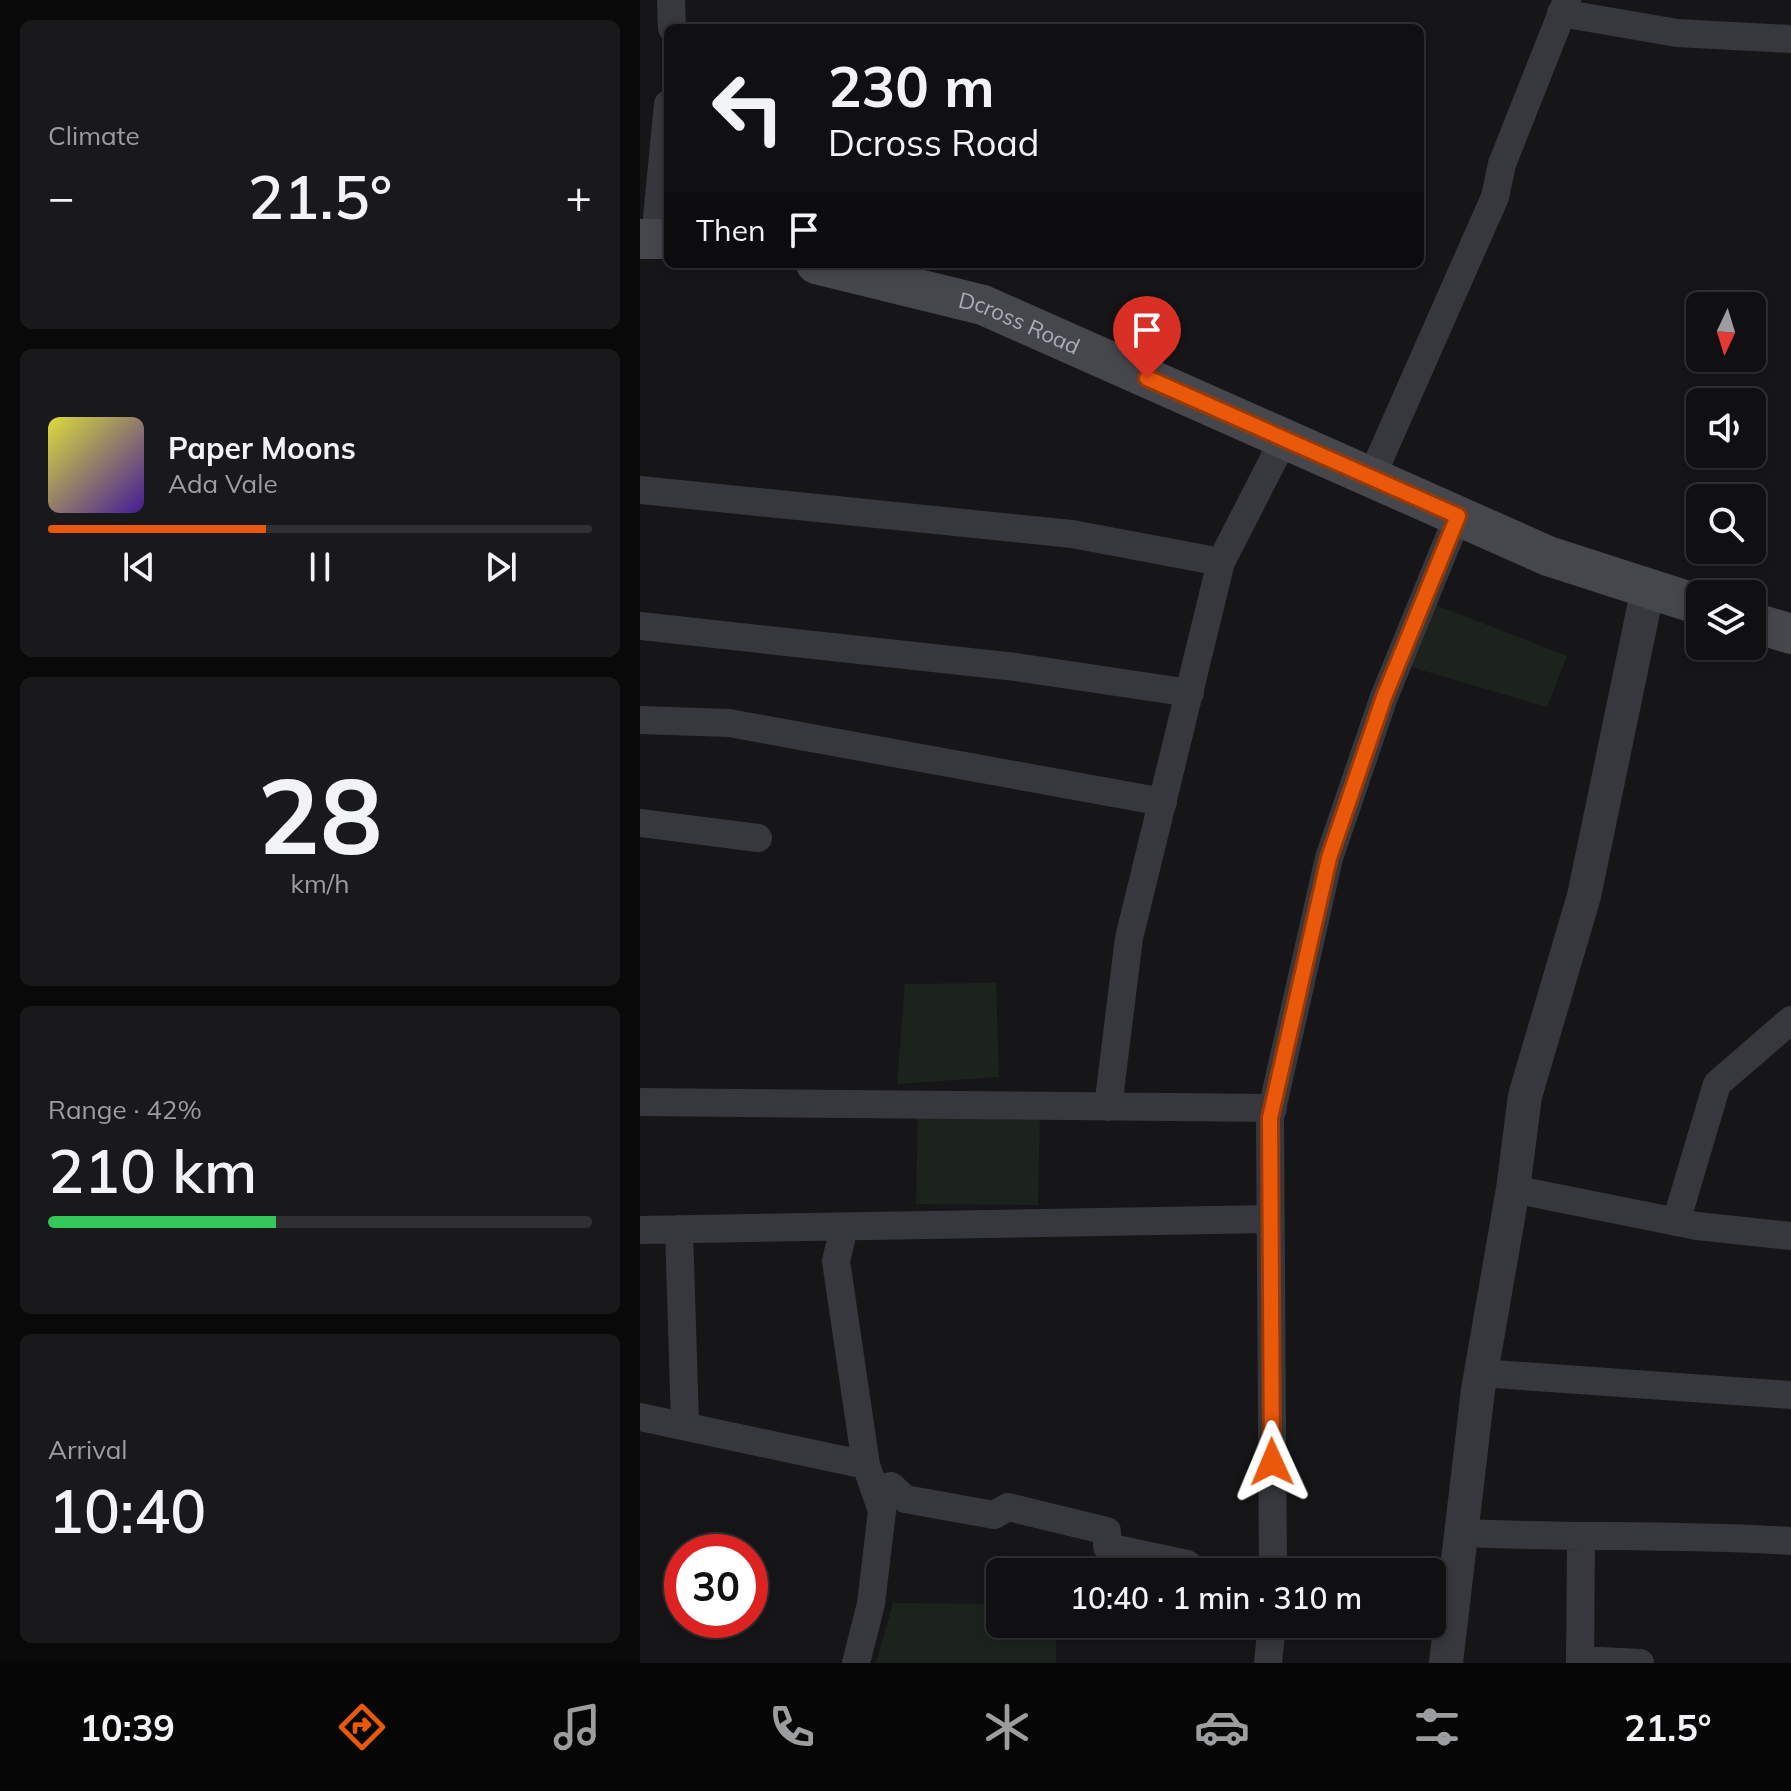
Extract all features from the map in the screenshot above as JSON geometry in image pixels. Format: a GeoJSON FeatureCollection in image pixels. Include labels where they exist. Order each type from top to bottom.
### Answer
{"type":"FeatureCollection","features":[{"type":"Feature","properties":{"kind":"main road","name":"Dcross Road"},"geometry":{"type":"LineString","coordinates":[[832,268],[983,305],[1548,556],[1686,600]]}},
{"type":"Feature","properties":{"kind":"main road"},"geometry":{"type":"LineString","coordinates":[[1766,626],[1791,634]]}},
{"type":"Feature","properties":{"kind":"street"},"geometry":{"type":"LineString","coordinates":[[671,0],[672,24]]}},
{"type":"Feature","properties":{"kind":"street"},"geometry":{"type":"LineString","coordinates":[[1371,478],[1495,197],[1502,164],[1564,6],[1677,33],[1791,39]]}},
{"type":"Feature","properties":{"kind":"street"},"geometry":{"type":"LineString","coordinates":[[654,239],[664,143]]}},
{"type":"Feature","properties":{"kind":"street"},"geometry":{"type":"LineString","coordinates":[[1108,1107],[1129,938],[1221,562],[1284,439]]}},
{"type":"Feature","properties":{"kind":"street"},"geometry":{"type":"LineString","coordinates":[[640,490],[1072,534],[1221,562]]}},
{"type":"Feature","properties":{"kind":"street"},"geometry":{"type":"LineString","coordinates":[[1273,1558],[1270,1219],[1273,1108],[1329,858],[1384,697],[1458,516]]}},
{"type":"Feature","properties":{"kind":"street"},"geometry":{"type":"LineString","coordinates":[[1446,1663],[1480,1373],[1513,1189],[1525,1096],[1584,896],[1648,588]]}},
{"type":"Feature","properties":{"kind":"street"},"geometry":{"type":"LineString","coordinates":[[640,626],[1016,667],[1190,693]]}},
{"type":"Feature","properties":{"kind":"street"},"geometry":{"type":"LineString","coordinates":[[640,720],[729,723],[1163,802]]}},
{"type":"Feature","properties":{"kind":"street"},"geometry":{"type":"LineString","coordinates":[[640,823],[758,838]]}},
{"type":"Feature","properties":{"kind":"street"},"geometry":{"type":"LineString","coordinates":[[1676,1222],[1717,1084],[1791,1020]]}},
{"type":"Feature","properties":{"kind":"street"},"geometry":{"type":"LineString","coordinates":[[640,1102],[1273,1108]]}},
{"type":"Feature","properties":{"kind":"street"},"geometry":{"type":"LineString","coordinates":[[1513,1189],[1676,1222],[1791,1236]]}},
{"type":"Feature","properties":{"kind":"street"},"geometry":{"type":"LineString","coordinates":[[640,1230],[1270,1219]]}},
{"type":"Feature","properties":{"kind":"street"},"geometry":{"type":"LineString","coordinates":[[844,1227],[836,1261],[870,1477],[882,1511],[871,1604],[856,1663]]}},
{"type":"Feature","properties":{"kind":"street"},"geometry":{"type":"LineString","coordinates":[[679,1229],[685,1423]]}},
{"type":"Feature","properties":{"kind":"street"},"geometry":{"type":"LineString","coordinates":[[1480,1373],[1791,1395]]}},
{"type":"Feature","properties":{"kind":"street"},"geometry":{"type":"LineString","coordinates":[[640,1417],[685,1423],[870,1477],[891,1486],[905,1499],[994,1515],[1008,1507],[1107,1531],[1107,1547],[1159,1558]]}},
{"type":"Feature","properties":{"kind":"street"},"geometry":{"type":"LineString","coordinates":[[1462,1533],[1581,1539],[1689,1535],[1791,1541]]}},
{"type":"Feature","properties":{"kind":"street"},"geometry":{"type":"LineString","coordinates":[[1581,1539],[1580,1662],[1640,1663]]}},
{"type":"Feature","properties":{"kind":"street"},"geometry":{"type":"LineString","coordinates":[[1268,1663],[1271,1638]]}},
{"type":"Feature","properties":{"kind":"shaded area"},"geometry":{"type":"Polygon","coordinates":[[[1433,604],[1567,656],[1547,707],[1404,665],[1433,604]]]}},
{"type":"Feature","properties":{"kind":"shaded area"},"geometry":{"type":"Polygon","coordinates":[[[996,983],[999,1077],[897,1084],[905,984],[996,983]]]}},
{"type":"Feature","properties":{"kind":"shaded area"},"geometry":{"type":"Polygon","coordinates":[[[918,1108],[1040,1112],[1038,1205],[916,1204],[918,1108]]]}},
{"type":"Feature","properties":{"kind":"shaded area"},"geometry":{"type":"Polygon","coordinates":[[[893,1603],[986,1604],[986,1638],[1057,1638],[1056,1663],[876,1663],[893,1603]]]}},
{"type":"Feature","properties":{"kind":"route"},"geometry":{"type":"LineString","coordinates":[[1147,378],[1458,516],[1384,697],[1329,858],[1270,1118],[1272,1462]]}}]}
